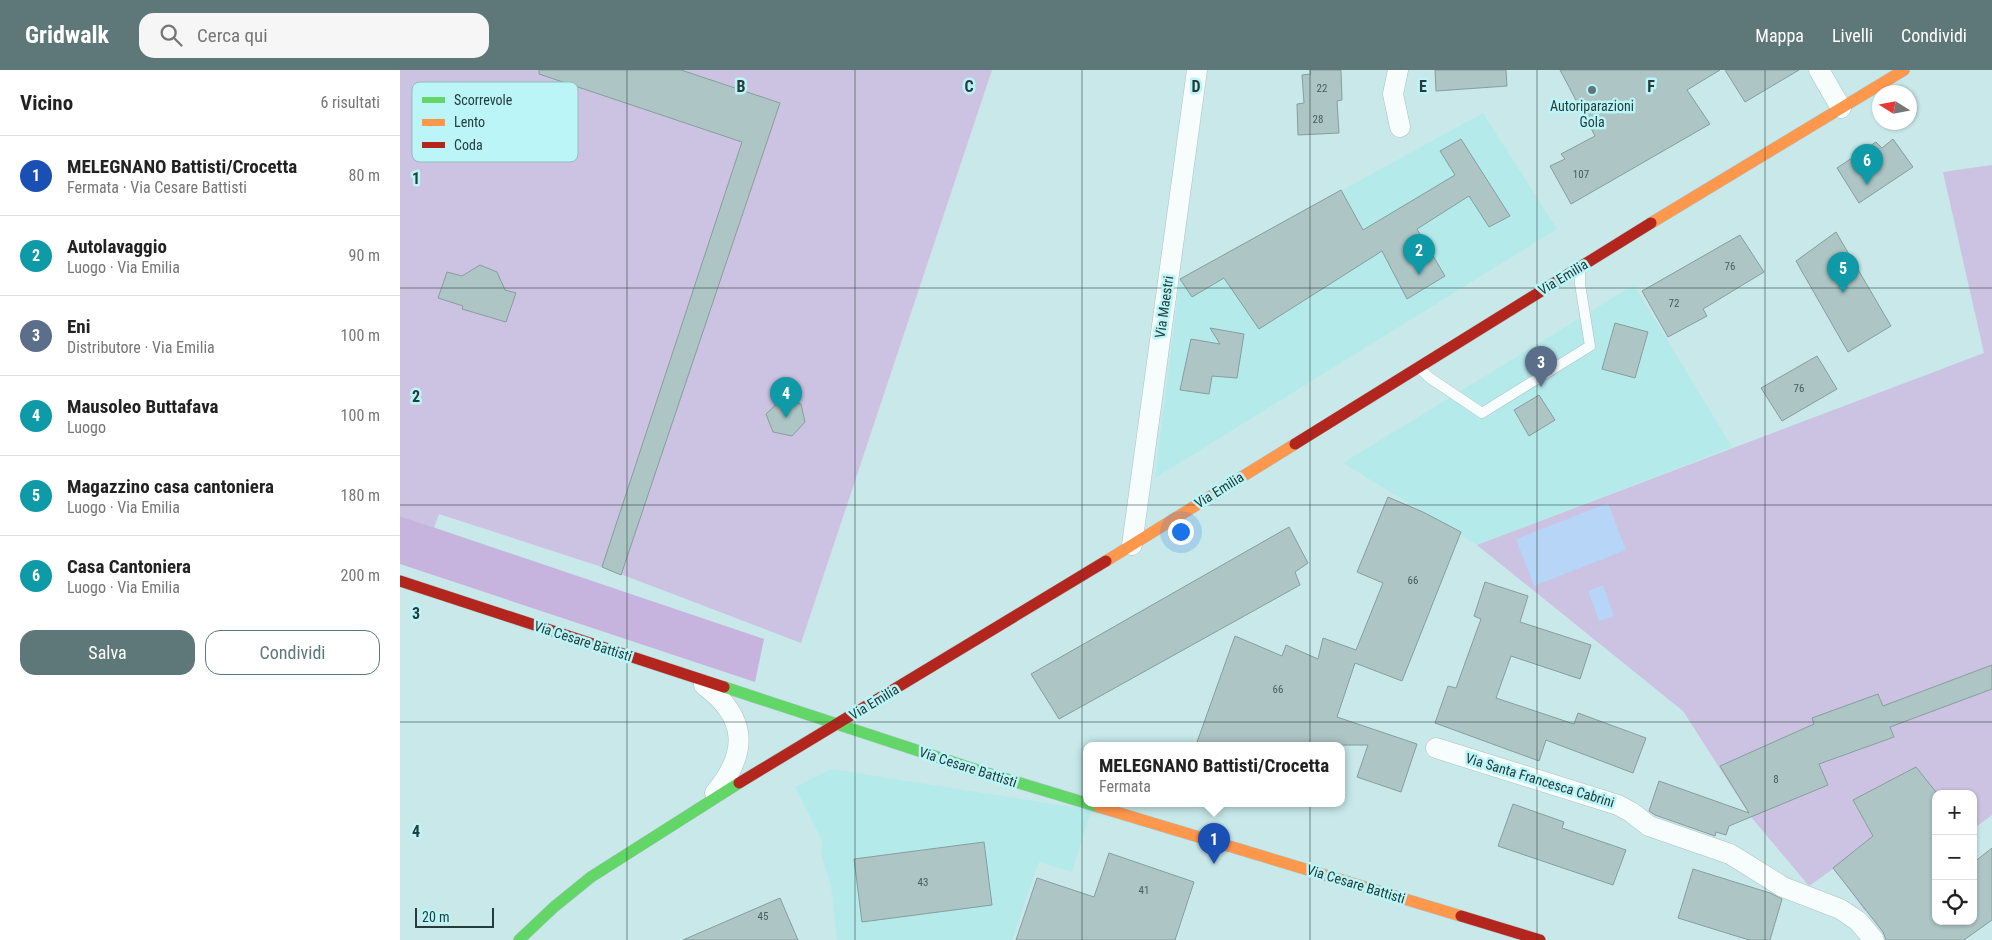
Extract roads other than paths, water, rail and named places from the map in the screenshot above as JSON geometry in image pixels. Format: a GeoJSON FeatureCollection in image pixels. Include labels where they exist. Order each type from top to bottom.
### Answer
{"type":"FeatureCollection","features":[{"type":"Feature","properties":{"kind":"street","name":"Via Maestri"},"geometry":{"type":"LineString","coordinates":[[1132,545],[1197,70]]}},
{"type":"Feature","properties":{"kind":"street"},"geometry":{"type":"LineString","coordinates":[[1398,70],[1393,94],[1400,128]]}},
{"type":"Feature","properties":{"kind":"street"},"geometry":{"type":"LineString","coordinates":[[1819,70],[1841,108]]}},
{"type":"Feature","properties":{"kind":"street","name":"Via Emilia"},"geometry":{"type":"LineString","coordinates":[[519,940],[591,877],[707,803],[1132,545],[1580,266],[1904,70]]}},
{"type":"Feature","properties":{"kind":"street","name":"Via Cesare Battisti"},"geometry":{"type":"LineString","coordinates":[[400,581],[836,725],[1083,802]]}},
{"type":"Feature","properties":{"kind":"street"},"geometry":{"type":"LineString","coordinates":[[696,679],[728,707],[740,743],[736,760],[728,776],[707,803]]}},
{"type":"Feature","properties":{"kind":"street","name":"Via Santa Francesca Cabrini"},"geometry":{"type":"LineString","coordinates":[[1436,748],[1618,805],[1649,826],[1730,854],[1783,887],[1830,904],[1848,914],[1874,940]]}},
{"type":"Feature","properties":{"kind":"street","name":"Via Cesare Battisti"},"geometry":{"type":"LineString","coordinates":[[1099,807],[1540,940]]}},
{"type":"Feature","properties":{"kind":"lane"},"geometry":{"type":"LineString","coordinates":[[1417,366],[1430,378],[1482,413],[1590,346],[1580,284],[1580,266]]}},
{"type":"Feature","properties":{"kind":"place","name":"Autoriparazioni Gola"},"geometry":{"type":"Point","coordinates":[1592,90]}},
{"type":"Feature","properties":{"kind":"place","name":"Casa Cantoniera"},"geometry":{"type":"Point","coordinates":[1867,185]}},
{"type":"Feature","properties":{"kind":"place","name":"Autolavaggio"},"geometry":{"type":"Point","coordinates":[1419,275]}},
{"type":"Feature","properties":{"kind":"place","name":"Magazzino casa cantoniera"},"geometry":{"type":"Point","coordinates":[1843,293]}},
{"type":"Feature","properties":{"kind":"place","name":"Eni"},"geometry":{"type":"Point","coordinates":[1541,387]}},
{"type":"Feature","properties":{"kind":"place","name":"Mausoleo Buttafava"},"geometry":{"type":"Point","coordinates":[786,418]}},
{"type":"Feature","properties":{"kind":"place","name":"MELEGNANO Battisti/Crocetta"},"geometry":{"type":"Point","coordinates":[1214,864]}}]}
